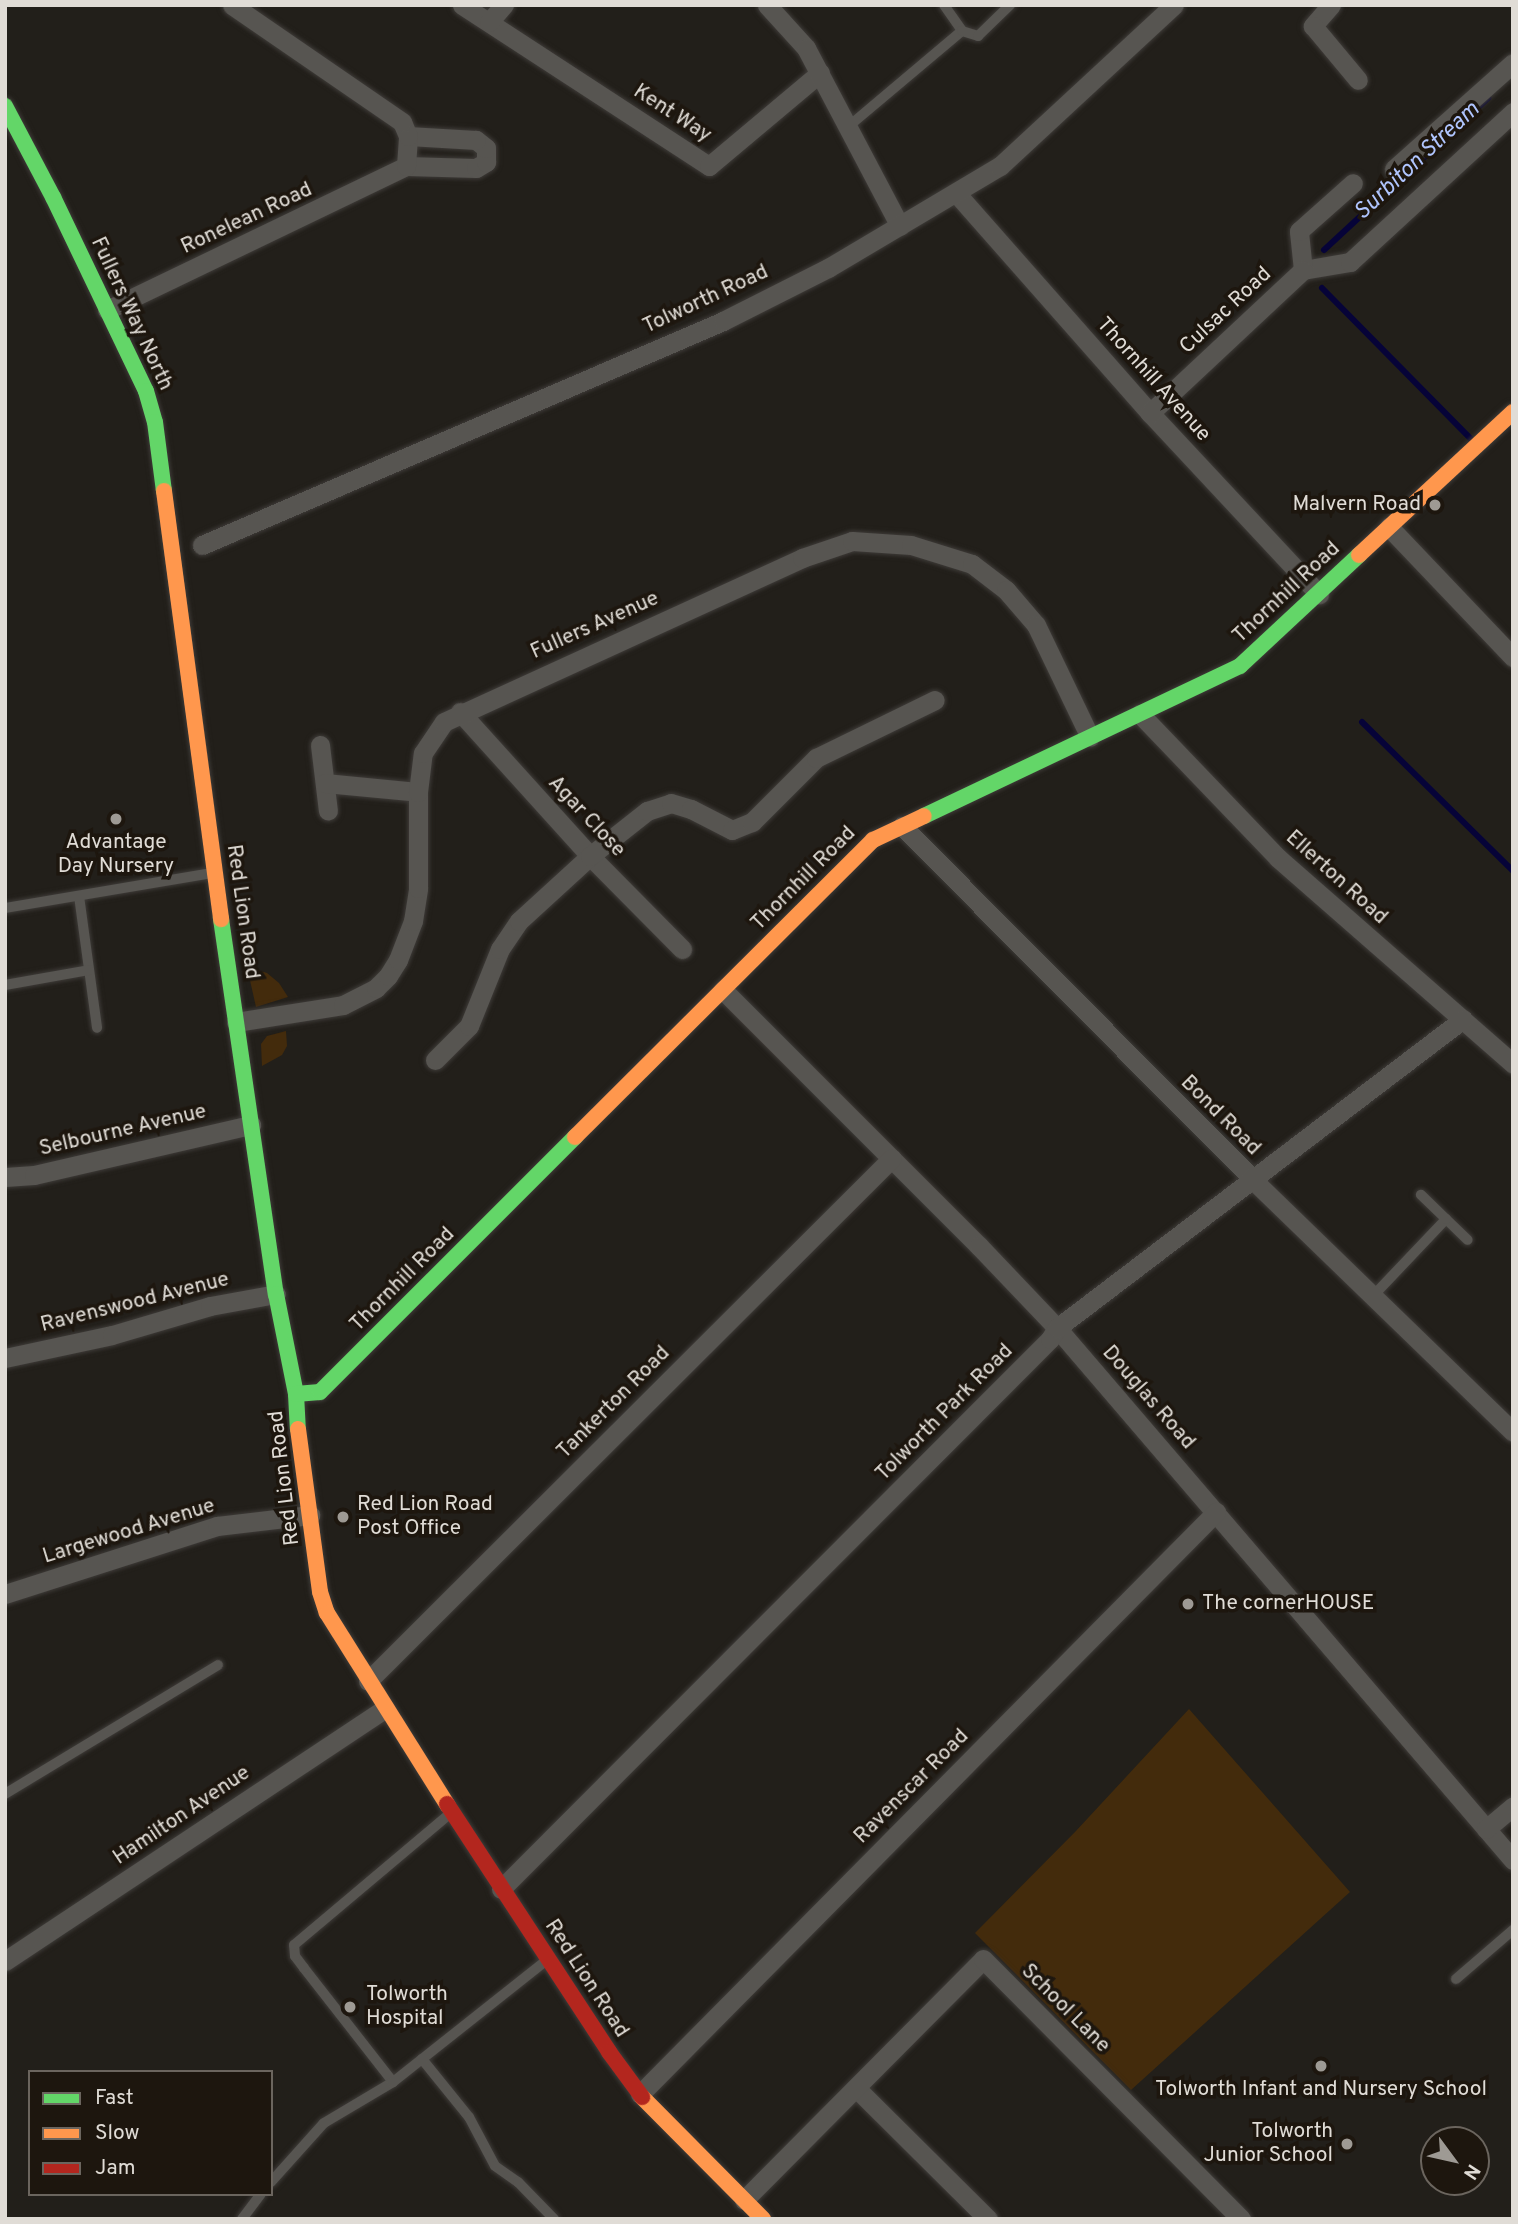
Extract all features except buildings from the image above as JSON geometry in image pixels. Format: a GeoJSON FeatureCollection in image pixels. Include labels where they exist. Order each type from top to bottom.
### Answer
{"type":"FeatureCollection","features":[{"type":"Feature","properties":{"kind":"street"},"geometry":{"type":"LineString","coordinates":[[232,5],[402,122],[408,136],[406,166]]}},
{"type":"Feature","properties":{"kind":"street","name":"Kent Way"},"geometry":{"type":"LineString","coordinates":[[462,5],[709,166],[820,73]]}},
{"type":"Feature","properties":{"kind":"street"},"geometry":{"type":"LineString","coordinates":[[489,22],[504,5]]}},
{"type":"Feature","properties":{"kind":"street"},"geometry":{"type":"LineString","coordinates":[[767,5],[806,48],[900,226]]}},
{"type":"Feature","properties":{"kind":"street","name":"Tolworth Road"},"geometry":{"type":"LineString","coordinates":[[202,545],[723,320],[828,268],[957,194],[1000,166],[1174,5]]}},
{"type":"Feature","properties":{"kind":"street"},"geometry":{"type":"LineString","coordinates":[[1331,5],[1312,26],[1358,80]]}},
{"type":"Feature","properties":{"kind":"street"},"geometry":{"type":"LineString","coordinates":[[1394,169],[1513,63]]}},
{"type":"Feature","properties":{"kind":"street","name":"Fullers Way North"},"geometry":{"type":"LineString","coordinates":[[5,106],[54,197],[146,391],[155,422],[173,554]]}},
{"type":"Feature","properties":{"kind":"street"},"geometry":{"type":"LineString","coordinates":[[1353,183],[1299,231],[1303,270],[1350,262],[1513,112]]}},
{"type":"Feature","properties":{"kind":"street","name":"Ronelean Road"},"geometry":{"type":"LineString","coordinates":[[107,310],[406,166],[476,168],[486,162],[486,148],[476,140],[408,136]]}},
{"type":"Feature","properties":{"kind":"street","name":"Thornhill Avenue"},"geometry":{"type":"LineString","coordinates":[[957,194],[1150,413],[1319,594]]}},
{"type":"Feature","properties":{"kind":"street","name":"Culsac Road"},"geometry":{"type":"LineString","coordinates":[[1150,413],[1303,270]]}},
{"type":"Feature","properties":{"kind":"street","name":"Thornhill Road"},"geometry":{"type":"LineString","coordinates":[[296,1394],[320,1392],[873,840],[1240,666],[1513,412]]}},
{"type":"Feature","properties":{"kind":"street"},"geometry":{"type":"LineString","coordinates":[[1389,527],[1513,657]]}},
{"type":"Feature","properties":{"kind":"street","name":"Fullers Avenue"},"geometry":{"type":"LineString","coordinates":[[236,1022],[343,1005],[376,988],[388,976],[398,960],[413,921],[418,888],[418,792],[422,753],[434,733],[460,712],[802,558],[852,541],[911,544],[972,564],[1006,590],[1036,625],[1090,737]]}},
{"type":"Feature","properties":{"kind":"street","name":"Red Lion Road"},"geometry":{"type":"LineString","coordinates":[[173,554],[214,873],[276,1294],[296,1394],[320,1592],[327,1613],[385,1709],[582,2014],[640,2094],[763,2219]]}},
{"type":"Feature","properties":{"kind":"street"},"geometry":{"type":"LineString","coordinates":[[435,1060],[469,1026],[500,949],[519,921],[590,856],[647,811],[671,803],[691,809],[732,830],[752,822],[816,758],[934,700]]}},
{"type":"Feature","properties":{"kind":"street","name":"Agar Close"},"geometry":{"type":"LineString","coordinates":[[460,712],[590,856],[682,949]]}},
{"type":"Feature","properties":{"kind":"street","name":"Ellerton Road"},"geometry":{"type":"LineString","coordinates":[[1140,715],[1278,858],[1513,1064]]}},
{"type":"Feature","properties":{"kind":"street"},"geometry":{"type":"LineString","coordinates":[[320,745],[328,811]]}},
{"type":"Feature","properties":{"kind":"street"},"geometry":{"type":"LineString","coordinates":[[325,783],[418,792]]}},
{"type":"Feature","properties":{"kind":"street","name":"Bond Road"},"geometry":{"type":"LineString","coordinates":[[902,826],[1251,1179],[1513,1432]]}},
{"type":"Feature","properties":{"kind":"street","name":"Douglas Road"},"geometry":{"type":"LineString","coordinates":[[723,990],[892,1157],[1057,1328],[1513,1860]]}},
{"type":"Feature","properties":{"kind":"street","name":"Tolworth Park Road"},"geometry":{"type":"LineString","coordinates":[[501,1889],[1033,1357],[1057,1328],[1463,1019]]}},
{"type":"Feature","properties":{"kind":"street","name":"Selbourne Avenue"},"geometry":{"type":"LineString","coordinates":[[5,1177],[34,1175],[251,1125]]}},
{"type":"Feature","properties":{"kind":"street","name":"Tankerton Road"},"geometry":{"type":"LineString","coordinates":[[368,1681],[892,1157]]}},
{"type":"Feature","properties":{"kind":"street","name":"Ravenswood Avenue"},"geometry":{"type":"LineString","coordinates":[[5,1358],[111,1335],[210,1306],[276,1294]]}},
{"type":"Feature","properties":{"kind":"street","name":"Ravenscar Road"},"geometry":{"type":"LineString","coordinates":[[640,2094],[1216,1512]]}},
{"type":"Feature","properties":{"kind":"street","name":"Largewood Avenue"},"geometry":{"type":"LineString","coordinates":[[5,1594],[217,1526],[310,1515]]}},
{"type":"Feature","properties":{"kind":"street","name":"Hamilton Avenue"},"geometry":{"type":"LineString","coordinates":[[5,1961],[385,1709]]}},
{"type":"Feature","properties":{"kind":"street"},"geometry":{"type":"LineString","coordinates":[[1486,1829],[1513,1806]]}},
{"type":"Feature","properties":{"kind":"street","name":"School Lane"},"geometry":{"type":"LineString","coordinates":[[744,2200],[983,1959],[1241,2219]]}},
{"type":"Feature","properties":{"kind":"street"},"geometry":{"type":"LineString","coordinates":[[856,2088],[988,2219]]}},
{"type":"Feature","properties":{"kind":"lane"},"geometry":{"type":"LineString","coordinates":[[944,5],[962,31],[978,36],[1010,5]]}},
{"type":"Feature","properties":{"kind":"lane"},"geometry":{"type":"LineString","coordinates":[[849,126],[962,31]]}},
{"type":"Feature","properties":{"kind":"lane"},"geometry":{"type":"LineString","coordinates":[[5,908],[214,873]]}},
{"type":"Feature","properties":{"kind":"lane"},"geometry":{"type":"LineString","coordinates":[[79,896],[97,1028]]}},
{"type":"Feature","properties":{"kind":"lane"},"geometry":{"type":"LineString","coordinates":[[5,985],[89,970]]}},
{"type":"Feature","properties":{"kind":"lane"},"geometry":{"type":"LineString","coordinates":[[1421,1195],[1468,1240]]}},
{"type":"Feature","properties":{"kind":"lane"},"geometry":{"type":"LineString","coordinates":[[1373,1296],[1446,1219]]}},
{"type":"Feature","properties":{"kind":"lane"},"geometry":{"type":"LineString","coordinates":[[5,1794],[218,1665]]}},
{"type":"Feature","properties":{"kind":"lane"},"geometry":{"type":"LineString","coordinates":[[393,2082],[295,1956],[294,1945],[452,1812]]}},
{"type":"Feature","properties":{"kind":"lane"},"geometry":{"type":"LineString","coordinates":[[1456,1979],[1513,1930]]}},
{"type":"Feature","properties":{"kind":"lane"},"geometry":{"type":"LineString","coordinates":[[273,2180],[324,2123],[393,2082],[548,1959]]}},
{"type":"Feature","properties":{"kind":"lane"},"geometry":{"type":"LineString","coordinates":[[422,2059],[469,2117],[495,2166],[519,2182],[554,2219]]}},
{"type":"Feature","properties":{"kind":"lane"},"geometry":{"type":"LineString","coordinates":[[242,2219],[259,2196]]}},
{"type":"Feature","properties":{"kind":"shaded area"},"geometry":{"type":"Polygon","coordinates":[[[247,967],[267,973],[279,983],[288,997],[256,1007],[247,967]]]}},
{"type":"Feature","properties":{"kind":"shaded area"},"geometry":{"type":"Polygon","coordinates":[[[286,1031],[287,1046],[282,1055],[262,1066],[261,1044],[267,1036],[286,1031]]]}},
{"type":"Feature","properties":{"kind":"shaded area"},"geometry":{"type":"Polygon","coordinates":[[[1189,1709],[1350,1892],[1131,2090],[975,1933],[1075,1832],[1189,1709]]]}},
{"type":"Feature","properties":{"kind":"waterway","name":"Surbiton Stream"},"geometry":{"type":"LineString","coordinates":[[1324,250],[1488,98]]}},
{"type":"Feature","properties":{"kind":"waterway","name":"Surbiton Stream"},"geometry":{"type":"LineString","coordinates":[[1322,288],[1471,439]]}},
{"type":"Feature","properties":{"kind":"waterway","name":"Surbiton Stream"},"geometry":{"type":"LineString","coordinates":[[1362,722],[1513,871]]}},
{"type":"Feature","properties":{"kind":"traffic: fast"},"geometry":{"type":"LineString","coordinates":[[5,106],[53,197],[146,391],[155,422],[164,491]]}},
{"type":"Feature","properties":{"kind":"traffic: fast"},"geometry":{"type":"LineString","coordinates":[[924,816],[1240,666],[1359,555]]}},
{"type":"Feature","properties":{"kind":"traffic: fast"},"geometry":{"type":"LineString","coordinates":[[221,919],[276,1294],[296,1394],[298,1429]]}},
{"type":"Feature","properties":{"kind":"traffic: fast"},"geometry":{"type":"LineString","coordinates":[[296,1394],[320,1392],[575,1137]]}},
{"type":"Feature","properties":{"kind":"traffic: slow"},"geometry":{"type":"LineString","coordinates":[[1359,555],[1513,412]]}},
{"type":"Feature","properties":{"kind":"traffic: slow"},"geometry":{"type":"LineString","coordinates":[[164,491],[221,919]]}},
{"type":"Feature","properties":{"kind":"traffic: slow"},"geometry":{"type":"LineString","coordinates":[[575,1137],[873,840],[924,816]]}},
{"type":"Feature","properties":{"kind":"traffic: slow"},"geometry":{"type":"LineString","coordinates":[[298,1429],[320,1592],[327,1613],[447,1804]]}},
{"type":"Feature","properties":{"kind":"traffic: slow"},"geometry":{"type":"LineString","coordinates":[[642,2097],[763,2219]]}},
{"type":"Feature","properties":{"kind":"traffic: jam"},"geometry":{"type":"LineString","coordinates":[[447,1804],[609,2052],[642,2097]]}},
{"type":"Feature","properties":{"kind":"place","name":"Malvern Road"},"geometry":{"type":"Point","coordinates":[1435,505]}},
{"type":"Feature","properties":{"kind":"place","name":"Advantage Day Nursery"},"geometry":{"type":"Point","coordinates":[116,819]}},
{"type":"Feature","properties":{"kind":"place","name":"Red Lion Road Post Office"},"geometry":{"type":"Point","coordinates":[343,1517]}},
{"type":"Feature","properties":{"kind":"place","name":"The cornerHOUSE"},"geometry":{"type":"Point","coordinates":[1188,1604]}},
{"type":"Feature","properties":{"kind":"place","name":"Tolworth Hospital"},"geometry":{"type":"Point","coordinates":[350,2007]}},
{"type":"Feature","properties":{"kind":"place","name":"Tolworth Infant and Nursery School"},"geometry":{"type":"Point","coordinates":[1321,2066]}},
{"type":"Feature","properties":{"kind":"place","name":"Tolworth Junior School"},"geometry":{"type":"Point","coordinates":[1347,2144]}}]}
